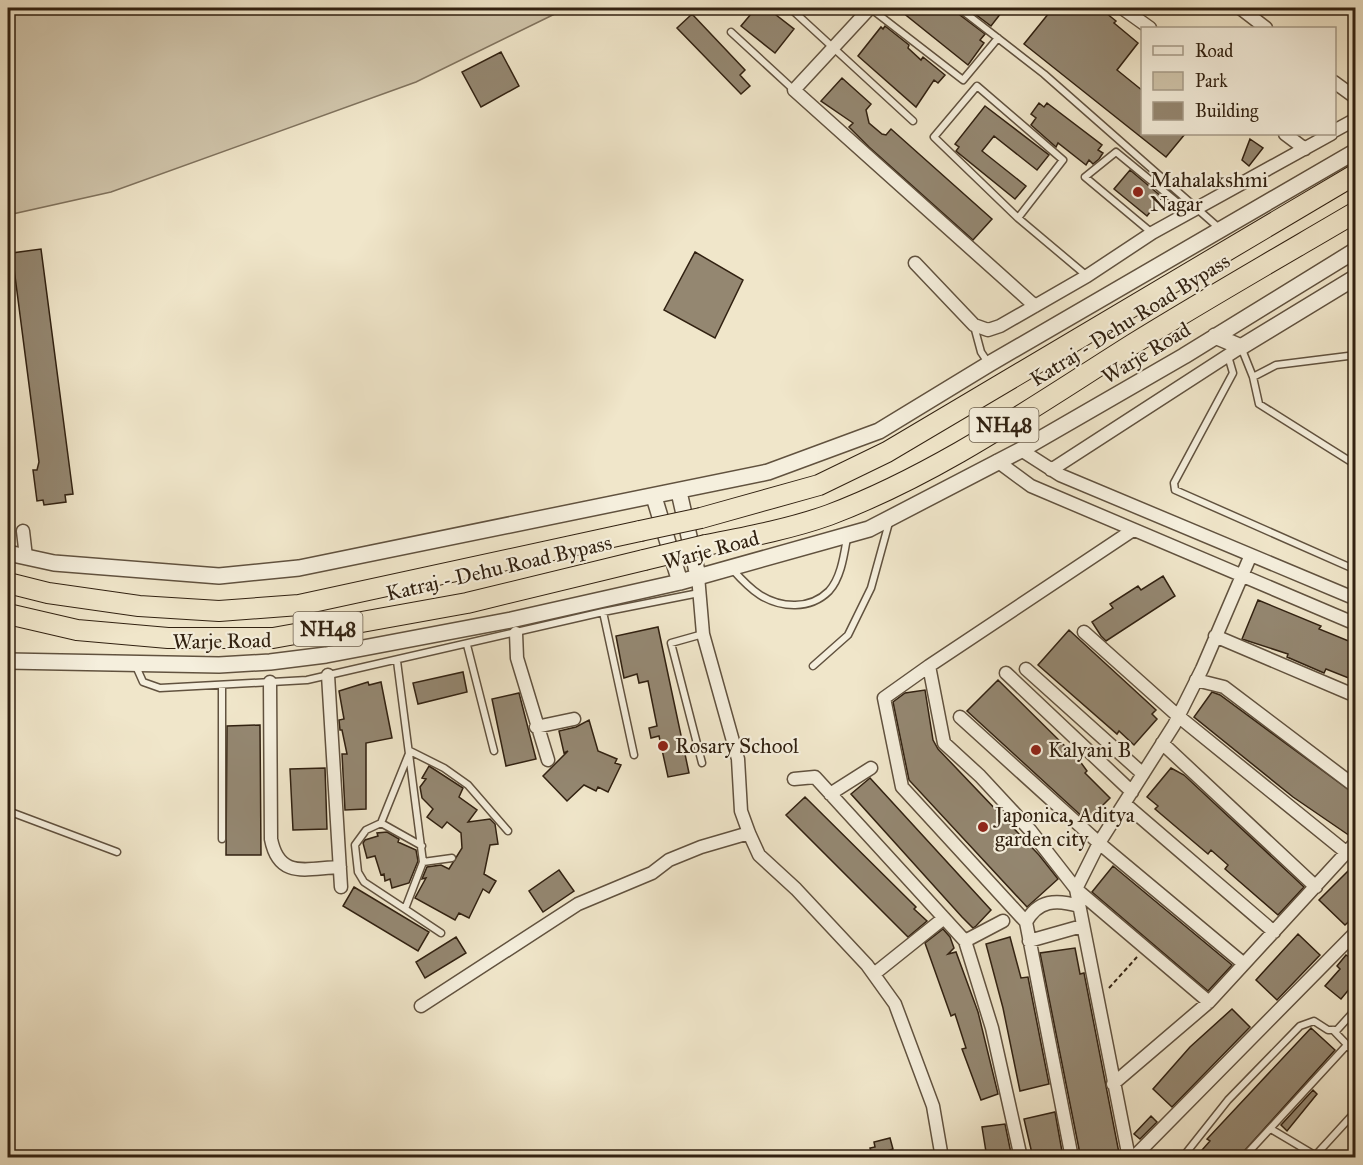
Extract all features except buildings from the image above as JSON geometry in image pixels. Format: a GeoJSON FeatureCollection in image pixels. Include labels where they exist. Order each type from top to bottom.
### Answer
{"type":"FeatureCollection","features":[{"type":"Feature","properties":{"kind":"highway","name":"Katraj - Dehu Road Bypass"},"geometry":{"type":"LineString","coordinates":[[8,583],[48,593],[139,606],[219,611],[299,605],[701,518],[819,485],[887,452],[1356,174]]}},
{"type":"Feature","properties":{"kind":"highway","name":"Katraj - Dehu Road Bypass"},"geometry":{"type":"LineString","coordinates":[[8,614],[77,630],[168,638],[273,638],[467,603],[706,545],[754,536],[828,515],[907,480],[1056,394],[1134,344],[1356,212]]}},
{"type":"Feature","properties":{"kind":"street"},"geometry":{"type":"LineString","coordinates":[[870,8],[794,90],[1035,306]]}},
{"type":"Feature","properties":{"kind":"street"},"geometry":{"type":"LineString","coordinates":[[1122,8],[1149,27]]}},
{"type":"Feature","properties":{"kind":"street"},"geometry":{"type":"LineString","coordinates":[[1240,8],[1265,27]]}},
{"type":"Feature","properties":{"kind":"street"},"geometry":{"type":"LineString","coordinates":[[1336,83],[1356,98]]}},
{"type":"Feature","properties":{"kind":"street"},"geometry":{"type":"LineString","coordinates":[[1336,130],[1356,119]]}},
{"type":"Feature","properties":{"kind":"street"},"geometry":{"type":"LineString","coordinates":[[1286,135],[1305,149]]}},
{"type":"Feature","properties":{"kind":"street"},"geometry":{"type":"LineString","coordinates":[[915,263],[974,326],[988,330],[1000,326],[1087,276],[1152,233],[1328,135]]}},
{"type":"Feature","properties":{"kind":"street"},"geometry":{"type":"LineString","coordinates":[[8,553],[54,563],[219,576],[299,568],[768,472],[879,431],[989,364],[1356,151]]}},
{"type":"Feature","properties":{"kind":"street","name":"Warje Road"},"geometry":{"type":"LineString","coordinates":[[8,661],[260,663],[326,655],[511,620],[680,582],[869,529],[1021,450],[1356,250]]}},
{"type":"Feature","properties":{"kind":"street"},"geometry":{"type":"LineString","coordinates":[[1051,470],[1228,355],[1354,280]]}},
{"type":"Feature","properties":{"kind":"street"},"geometry":{"type":"LineString","coordinates":[[1215,336],[1241,347]]}},
{"type":"Feature","properties":{"kind":"street"},"geometry":{"type":"LineString","coordinates":[[1021,450],[1051,470],[1250,557],[1356,599]]}},
{"type":"Feature","properties":{"kind":"street"},"geometry":{"type":"LineString","coordinates":[[997,461],[1031,486],[1356,624]]}},
{"type":"Feature","properties":{"kind":"street"},"geometry":{"type":"LineString","coordinates":[[679,492],[698,576],[703,634],[738,759],[741,811],[749,833],[759,855],[796,889],[874,974],[896,1004],[933,1106],[942,1158]]}},
{"type":"Feature","properties":{"kind":"street"},"geometry":{"type":"LineString","coordinates":[[654,497],[680,582]]}},
{"type":"Feature","properties":{"kind":"street"},"geometry":{"type":"LineString","coordinates":[[1072,1158],[1026,922],[902,787],[884,698],[1133,530]]}},
{"type":"Feature","properties":{"kind":"street"},"geometry":{"type":"LineString","coordinates":[[23,531],[26,557]]}},
{"type":"Feature","properties":{"kind":"street"},"geometry":{"type":"LineString","coordinates":[[1129,1158],[1076,889],[1099,843],[1178,716],[1250,557]]}},
{"type":"Feature","properties":{"kind":"street"},"geometry":{"type":"LineString","coordinates":[[1084,632],[1178,716],[1347,853]]}},
{"type":"Feature","properties":{"kind":"street"},"geometry":{"type":"LineString","coordinates":[[516,633],[517,658],[536,727],[548,760]]}},
{"type":"Feature","properties":{"kind":"street"},"geometry":{"type":"LineString","coordinates":[[1215,636],[1356,696]]}},
{"type":"Feature","properties":{"kind":"street"},"geometry":{"type":"LineString","coordinates":[[929,666],[944,743],[980,776],[1030,830],[1076,889],[1209,1002]]}},
{"type":"Feature","properties":{"kind":"street"},"geometry":{"type":"LineString","coordinates":[[1026,669],[1143,774]]}},
{"type":"Feature","properties":{"kind":"street"},"geometry":{"type":"LineString","coordinates":[[1006,674],[1132,792]]}},
{"type":"Feature","properties":{"kind":"street"},"geometry":{"type":"LineString","coordinates":[[328,675],[341,887]]}},
{"type":"Feature","properties":{"kind":"street"},"geometry":{"type":"LineString","coordinates":[[1196,680],[1224,687],[1356,787]]}},
{"type":"Feature","properties":{"kind":"street"},"geometry":{"type":"LineString","coordinates":[[270,682],[271,828],[274,854],[280,864],[291,869],[340,867]]}},
{"type":"Feature","properties":{"kind":"street"},"geometry":{"type":"LineString","coordinates":[[960,717],[1099,843],[1245,964]]}},
{"type":"Feature","properties":{"kind":"street"},"geometry":{"type":"LineString","coordinates":[[536,727],[574,720]]}},
{"type":"Feature","properties":{"kind":"street"},"geometry":{"type":"LineString","coordinates":[[1162,743],[1316,886]]}},
{"type":"Feature","properties":{"kind":"street"},"geometry":{"type":"LineString","coordinates":[[830,794],[871,768]]}},
{"type":"Feature","properties":{"kind":"street"},"geometry":{"type":"LineString","coordinates":[[794,779],[815,777],[965,941],[992,1028],[1021,1158]]}},
{"type":"Feature","properties":{"kind":"street"},"geometry":{"type":"LineString","coordinates":[[1125,804],[1274,932]]}},
{"type":"Feature","properties":{"kind":"street"},"geometry":{"type":"LineString","coordinates":[[421,1006],[578,904],[652,873],[679,856],[749,833]]}},
{"type":"Feature","properties":{"kind":"street"},"geometry":{"type":"LineString","coordinates":[[1113,1084],[1209,1002],[1356,842]]}},
{"type":"Feature","properties":{"kind":"street"},"geometry":{"type":"LineString","coordinates":[[1026,922],[1032,910],[1048,901],[1079,906]]}},
{"type":"Feature","properties":{"kind":"street"},"geometry":{"type":"LineString","coordinates":[[874,974],[944,918]]}},
{"type":"Feature","properties":{"kind":"street"},"geometry":{"type":"LineString","coordinates":[[965,941],[1003,921]]}},
{"type":"Feature","properties":{"kind":"street"},"geometry":{"type":"LineString","coordinates":[[1029,941],[1082,926]]}},
{"type":"Feature","properties":{"kind":"street"},"geometry":{"type":"LineString","coordinates":[[1133,1158],[1356,932]]}},
{"type":"Feature","properties":{"kind":"lane"},"geometry":{"type":"LineString","coordinates":[[790,8],[913,121]]}},
{"type":"Feature","properties":{"kind":"lane"},"geometry":{"type":"LineString","coordinates":[[870,8],[963,80],[998,38]]}},
{"type":"Feature","properties":{"kind":"lane"},"geometry":{"type":"LineString","coordinates":[[959,8],[1044,74],[1194,210]]}},
{"type":"Feature","properties":{"kind":"lane"},"geometry":{"type":"LineString","coordinates":[[731,32],[794,90]]}},
{"type":"Feature","properties":{"kind":"lane"},"geometry":{"type":"LineString","coordinates":[[1018,218],[1063,160],[977,86],[934,137],[1018,218],[1087,276]]}},
{"type":"Feature","properties":{"kind":"lane"},"geometry":{"type":"LineString","coordinates":[[1152,233],[1085,177],[1116,152],[1221,230]]}},
{"type":"Feature","properties":{"kind":"lane"},"geometry":{"type":"LineString","coordinates":[[974,326],[981,352],[989,364]]}},
{"type":"Feature","properties":{"kind":"lane"},"geometry":{"type":"LineString","coordinates":[[1241,347],[1253,377],[1259,404],[1356,465]]}},
{"type":"Feature","properties":{"kind":"lane"},"geometry":{"type":"LineString","coordinates":[[1228,355],[1233,373],[1174,483],[1175,490],[1356,570]]}},
{"type":"Feature","properties":{"kind":"lane"},"geometry":{"type":"LineString","coordinates":[[1253,377],[1276,366],[1356,355]]}},
{"type":"Feature","properties":{"kind":"lane"},"geometry":{"type":"LineString","coordinates":[[813,666],[848,635],[872,588],[891,518]]}},
{"type":"Feature","properties":{"kind":"lane"},"geometry":{"type":"LineString","coordinates":[[729,567],[758,594],[781,605],[806,604],[829,591],[841,567],[848,535]]}},
{"type":"Feature","properties":{"kind":"lane"},"geometry":{"type":"LineString","coordinates":[[135,663],[143,682],[151,687],[308,680],[603,612],[699,593]]}},
{"type":"Feature","properties":{"kind":"lane"},"geometry":{"type":"LineString","coordinates":[[603,612],[634,755]]}},
{"type":"Feature","properties":{"kind":"lane"},"geometry":{"type":"LineString","coordinates":[[702,763],[671,643],[703,634]]}},
{"type":"Feature","properties":{"kind":"lane"},"geometry":{"type":"LineString","coordinates":[[467,645],[494,751]]}},
{"type":"Feature","properties":{"kind":"lane"},"geometry":{"type":"LineString","coordinates":[[397,661],[423,862],[405,909]]}},
{"type":"Feature","properties":{"kind":"lane"},"geometry":{"type":"LineString","coordinates":[[222,685],[222,839]]}},
{"type":"Feature","properties":{"kind":"lane"},"geometry":{"type":"LineString","coordinates":[[410,751],[381,823],[366,830],[355,845],[358,872],[364,882],[441,933]]}},
{"type":"Feature","properties":{"kind":"lane"},"geometry":{"type":"LineString","coordinates":[[410,751],[444,768],[468,785],[508,831]]}},
{"type":"Feature","properties":{"kind":"lane"},"geometry":{"type":"LineString","coordinates":[[8,811],[117,852]]}},
{"type":"Feature","properties":{"kind":"lane"},"geometry":{"type":"LineString","coordinates":[[381,823],[422,846]]}},
{"type":"Feature","properties":{"kind":"lane"},"geometry":{"type":"LineString","coordinates":[[423,862],[452,858]]}},
{"type":"Feature","properties":{"kind":"lane"},"geometry":{"type":"LineString","coordinates":[[1333,1030],[1341,1028],[1356,1009]]}},
{"type":"Feature","properties":{"kind":"lane"},"geometry":{"type":"LineString","coordinates":[[1182,1158],[1228,1100],[1300,1026],[1314,1021],[1333,1030],[1356,1054]]}},
{"type":"Feature","properties":{"kind":"lane"},"geometry":{"type":"LineString","coordinates":[[1243,1158],[1347,1045]]}},
{"type":"Feature","properties":{"kind":"lane"},"geometry":{"type":"LineString","coordinates":[[1270,1128],[1315,1157],[1356,1111]]}},
{"type":"Feature","properties":{"kind":"path"},"geometry":{"type":"LineString","coordinates":[[1097,1002],[1145,948]]}},
{"type":"Feature","properties":{"kind":"green space"},"geometry":{"type":"Polygon","coordinates":[[[8,8],[567,8],[416,82],[111,192],[8,215],[8,8]]]}},
{"type":"Feature","properties":{"kind":"place","name":"Mahalakshmi Nagar"},"geometry":{"type":"Point","coordinates":[1138,192]}},
{"type":"Feature","properties":{"kind":"place","name":"Rosary School"},"geometry":{"type":"Point","coordinates":[663,746]}},
{"type":"Feature","properties":{"kind":"place","name":"Kalyani B"},"geometry":{"type":"Point","coordinates":[1036,750]}},
{"type":"Feature","properties":{"kind":"place","name":"Japonica, Aditya garden city"},"geometry":{"type":"Point","coordinates":[983,827]}}]}
